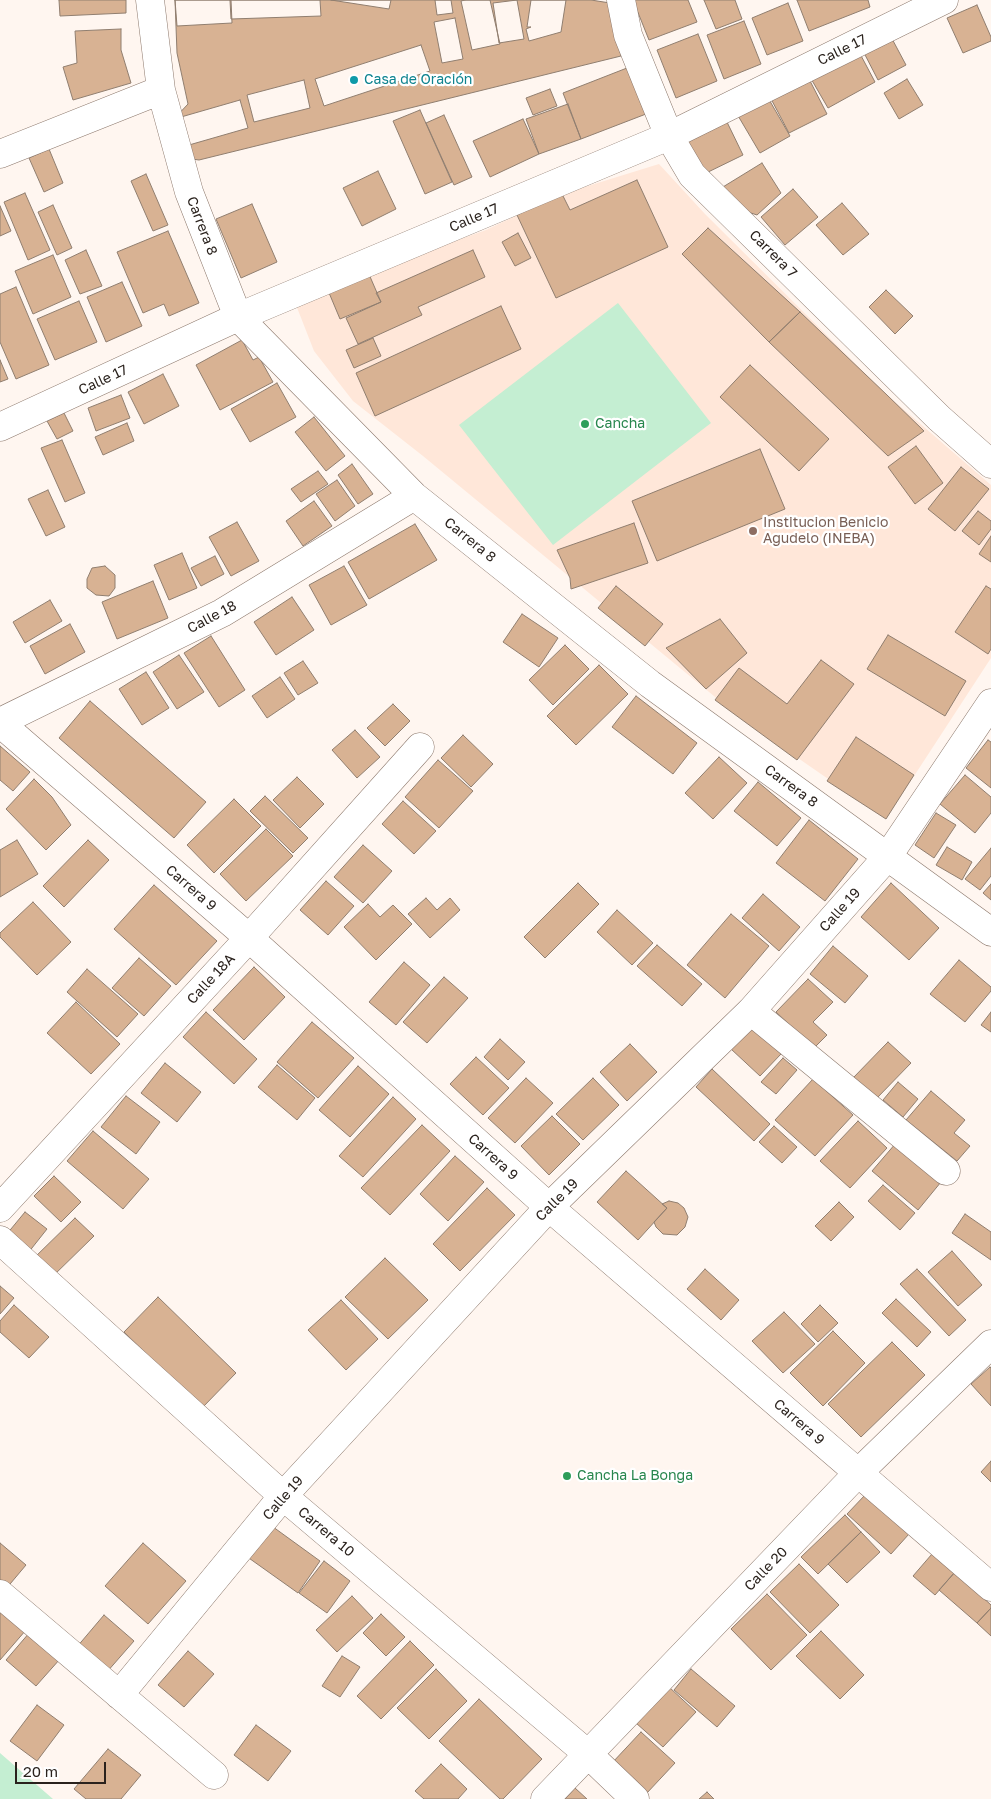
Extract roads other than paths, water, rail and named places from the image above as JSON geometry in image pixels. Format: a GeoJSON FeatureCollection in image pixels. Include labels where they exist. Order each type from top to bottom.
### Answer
{"type":"FeatureCollection","features":[{"type":"Feature","properties":{"kind":"street","name":"Carrera 8"},"geometry":{"type":"LineString","coordinates":[[150,0],[161,90],[189,192],[238,317],[414,496],[650,684],[991,932]]}},
{"type":"Feature","properties":{"kind":"street","name":"Carrera 7"},"geometry":{"type":"LineString","coordinates":[[621,0],[628,34],[669,136],[692,175],[939,418],[991,464]]}},
{"type":"Feature","properties":{"kind":"street","name":"Calle 17"},"geometry":{"type":"LineString","coordinates":[[0,427],[238,317],[669,136],[944,0]]}},
{"type":"Feature","properties":{"kind":"street"},"geometry":{"type":"LineString","coordinates":[[0,154],[161,90]]}},
{"type":"Feature","properties":{"kind":"street","name":"Calle 18"},"geometry":{"type":"LineString","coordinates":[[0,722],[222,613],[414,496]]}},
{"type":"Feature","properties":{"kind":"street","name":"Calle 19"},"geometry":{"type":"LineString","coordinates":[[119,1695],[283,1496],[549,1207],[751,1011],[888,856],[991,703]]}},
{"type":"Feature","properties":{"kind":"street","name":"Carrera 9"},"geometry":{"type":"LineString","coordinates":[[0,722],[249,938],[549,1207],[991,1586]]}},
{"type":"Feature","properties":{"kind":"street","name":"Calle 18A"},"geometry":{"type":"LineString","coordinates":[[0,1208],[249,938],[420,747]]}},
{"type":"Feature","properties":{"kind":"street"},"geometry":{"type":"LineString","coordinates":[[751,1011],[946,1171]]}},
{"type":"Feature","properties":{"kind":"street","name":"Carrera 10"},"geometry":{"type":"LineString","coordinates":[[0,1240],[283,1496],[589,1755],[635,1799]]}},
{"type":"Feature","properties":{"kind":"street","name":"Calle 20"},"geometry":{"type":"LineString","coordinates":[[545,1799],[858,1473],[991,1344]]}},
{"type":"Feature","properties":{"kind":"street"},"geometry":{"type":"LineString","coordinates":[[0,1594],[214,1775]]}},
{"type":"Feature","properties":{"kind":"place","name":"Casa de Oración"},"geometry":{"type":"Point","coordinates":[354,80]}},
{"type":"Feature","properties":{"kind":"place","name":"Cancha"},"geometry":{"type":"Point","coordinates":[585,424]}},
{"type":"Feature","properties":{"kind":"place","name":"Institucion Benicio Agudelo (INEBA)"},"geometry":{"type":"Point","coordinates":[753,531]}},
{"type":"Feature","properties":{"kind":"place","name":"Cancha La Bonga"},"geometry":{"type":"Point","coordinates":[567,1476]}}]}
